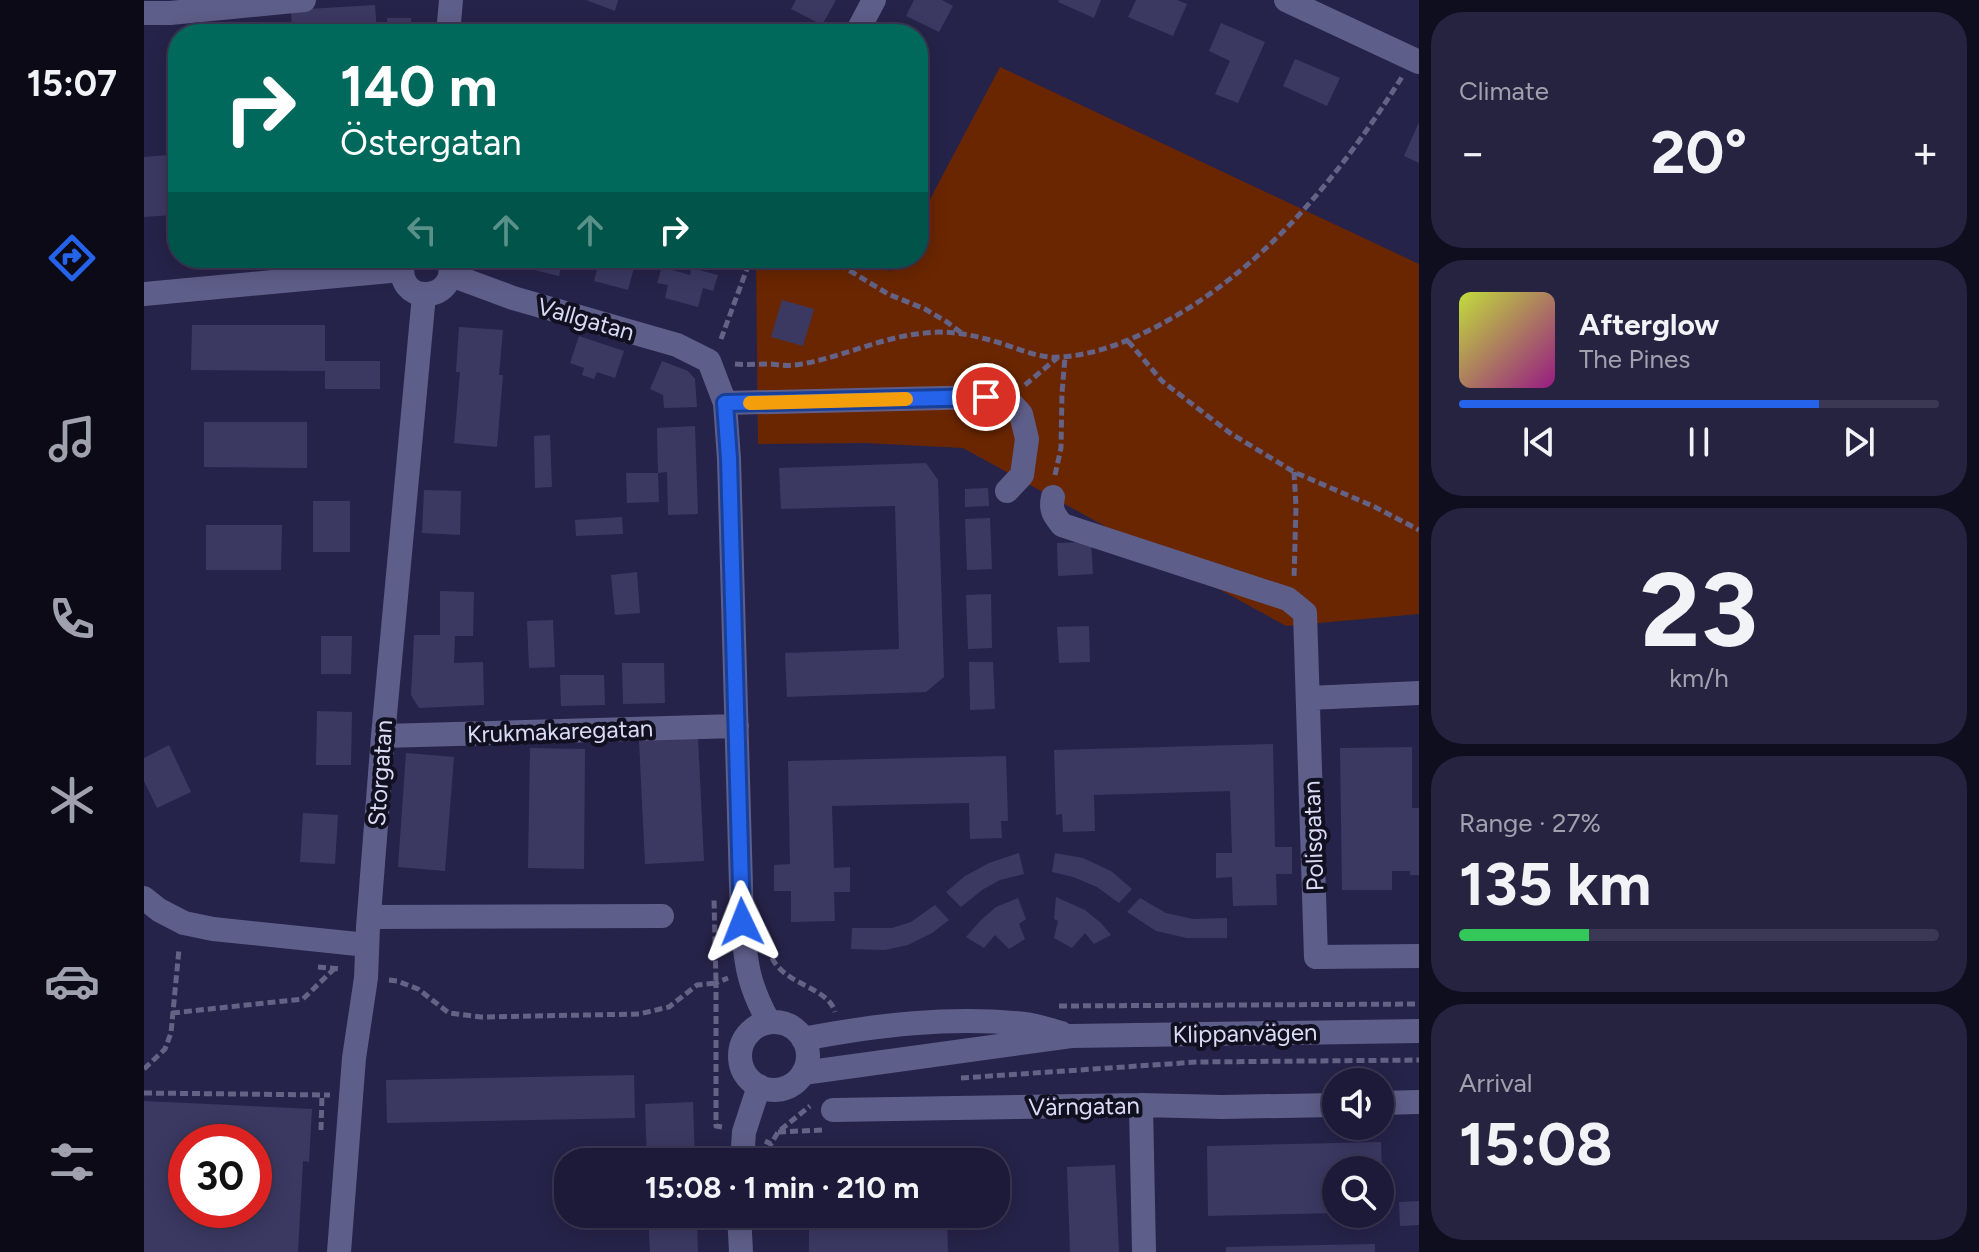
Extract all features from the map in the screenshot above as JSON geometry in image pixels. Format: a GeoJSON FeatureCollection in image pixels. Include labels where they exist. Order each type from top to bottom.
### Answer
{"type":"FeatureCollection","features":[{"type":"Feature","properties":{"kind":"street"},"geometry":{"type":"LineString","coordinates":[[144,13],[304,0]]}},
{"type":"Feature","properties":{"kind":"street"},"geometry":{"type":"LineString","coordinates":[[449,24],[451,0]]}},
{"type":"Feature","properties":{"kind":"street"},"geometry":{"type":"LineString","coordinates":[[861,24],[874,0]]}},
{"type":"Feature","properties":{"kind":"street"},"geometry":{"type":"LineString","coordinates":[[1286,0],[1417,55]]}},
{"type":"Feature","properties":{"kind":"street"},"geometry":{"type":"LineString","coordinates":[[144,294],[368,268]]}},
{"type":"Feature","properties":{"kind":"street"},"geometry":{"type":"LineString","coordinates":[[402,268],[404,282],[412,291],[424,295],[436,293],[446,286],[449,268]]}},
{"type":"Feature","properties":{"kind":"street","name":"Vallgatan"},"geometry":{"type":"LineString","coordinates":[[453,268],[513,298],[677,345],[723,367]]}},
{"type":"Feature","properties":{"kind":"street","name":"Storgatan"},"geometry":{"type":"LineString","coordinates":[[339,1252],[354,1058],[366,978],[383,736],[424,295]]}},
{"type":"Feature","properties":{"kind":"street"},"geometry":{"type":"LineString","coordinates":[[723,367],[729,459],[742,922],[747,970],[757,1001],[769,1022]]}},
{"type":"Feature","properties":{"kind":"street"},"geometry":{"type":"LineString","coordinates":[[725,403],[986,397],[1010,402],[1021,414],[1027,439],[1022,475],[1007,491]]}},
{"type":"Feature","properties":{"kind":"street"},"geometry":{"type":"LineString","coordinates":[[1053,497],[1051,507],[1062,525],[1288,599],[1299,608]]}},
{"type":"Feature","properties":{"kind":"street","name":"Polisgatan"},"geometry":{"type":"LineString","coordinates":[[1299,608],[1309,698],[1316,957],[1419,956]]}},
{"type":"Feature","properties":{"kind":"street"},"geometry":{"type":"LineString","coordinates":[[1309,698],[1419,693]]}},
{"type":"Feature","properties":{"kind":"street","name":"Krukmakaregatan"},"geometry":{"type":"LineString","coordinates":[[383,736],[737,726]]}},
{"type":"Feature","properties":{"kind":"street"},"geometry":{"type":"LineString","coordinates":[[144,898],[184,923],[213,929],[367,945]]}},
{"type":"Feature","properties":{"kind":"street"},"geometry":{"type":"LineString","coordinates":[[369,917],[662,916]]}},
{"type":"Feature","properties":{"kind":"street","name":"Klippanvägen"},"geometry":{"type":"LineString","coordinates":[[803,1039],[936,1021],[1027,1024],[1071,1036]]}},
{"type":"Feature","properties":{"kind":"street"},"geometry":{"type":"LineString","coordinates":[[777,1022],[792,1027],[803,1039],[807,1052],[803,1073],[795,1082],[772,1090],[753,1083],[745,1073],[740,1054],[743,1041],[757,1027],[777,1022]]}},
{"type":"Feature","properties":{"kind":"street","name":"Klippanvägen"},"geometry":{"type":"LineString","coordinates":[[803,1073],[1071,1036],[1419,1031]]}},
{"type":"Feature","properties":{"kind":"street"},"geometry":{"type":"LineString","coordinates":[[743,1148],[744,1132],[759,1086]]}},
{"type":"Feature","properties":{"kind":"street"},"geometry":{"type":"LineString","coordinates":[[1394,1103],[1419,1102]]}},
{"type":"Feature","properties":{"kind":"street"},"geometry":{"type":"LineString","coordinates":[[1141,1105],[1144,1252]]}},
{"type":"Feature","properties":{"kind":"street","name":"Värngatan"},"geometry":{"type":"LineString","coordinates":[[833,1110],[1322,1105]]}},
{"type":"Feature","properties":{"kind":"street"},"geometry":{"type":"LineString","coordinates":[[740,1228],[741,1252]]}},
{"type":"Feature","properties":{"kind":"path"},"geometry":{"type":"LineString","coordinates":[[723,367],[793,366],[906,336],[937,332],[995,341],[1039,356],[1062,357],[1128,341],[1187,309],[1277,240],[1376,118],[1417,55]]}},
{"type":"Feature","properties":{"kind":"path"},"geometry":{"type":"LineString","coordinates":[[721,339],[747,268]]}},
{"type":"Feature","properties":{"kind":"path"},"geometry":{"type":"LineString","coordinates":[[845,268],[888,294],[925,309],[963,334]]}},
{"type":"Feature","properties":{"kind":"path"},"geometry":{"type":"LineString","coordinates":[[1128,341],[1162,381],[1230,433],[1294,472],[1419,530]]}},
{"type":"Feature","properties":{"kind":"path"},"geometry":{"type":"LineString","coordinates":[[1005,401],[1062,357]]}},
{"type":"Feature","properties":{"kind":"path"},"geometry":{"type":"LineString","coordinates":[[1053,497],[1061,448],[1062,357]]}},
{"type":"Feature","properties":{"kind":"path"},"geometry":{"type":"LineString","coordinates":[[1294,472],[1299,608]]}},
{"type":"Feature","properties":{"kind":"path"},"geometry":{"type":"LineString","coordinates":[[144,1069],[165,1049],[171,1033],[179,949]]}},
{"type":"Feature","properties":{"kind":"path"},"geometry":{"type":"LineString","coordinates":[[366,978],[397,981],[418,989],[449,1013],[481,1017],[639,1014],[669,1007],[697,985],[716,983],[772,958]]}},
{"type":"Feature","properties":{"kind":"path"},"geometry":{"type":"LineString","coordinates":[[172,1013],[303,999],[334,969]]}},
{"type":"Feature","properties":{"kind":"path"},"geometry":{"type":"LineString","coordinates":[[716,983],[716,1126],[744,1132],[771,1144]]}},
{"type":"Feature","properties":{"kind":"path"},"geometry":{"type":"LineString","coordinates":[[1056,1006],[1419,1004]]}},
{"type":"Feature","properties":{"kind":"path"},"geometry":{"type":"LineString","coordinates":[[959,1078],[1197,1062],[1419,1060]]}},
{"type":"Feature","properties":{"kind":"path"},"geometry":{"type":"LineString","coordinates":[[144,1093],[351,1096]]}},
{"type":"Feature","properties":{"kind":"path"},"geometry":{"type":"LineString","coordinates":[[778,1132],[831,1130],[833,1110]]}},
{"type":"Feature","properties":{"kind":"shaded area"},"geometry":{"type":"Polygon","coordinates":[[[1000,67],[1419,264],[1419,614],[1286,626],[963,448],[865,443],[758,444],[756,268],[874,268],[891,271],[893,268],[928,268],[928,203],[1000,67]]]}},
{"type":"Feature","properties":{"kind":"building"},"geometry":{"type":"Polygon","coordinates":[[[586,0],[618,0],[615,11],[586,0]]]}},
{"type":"Feature","properties":{"kind":"building"},"geometry":{"type":"Polygon","coordinates":[[[796,0],[836,0],[823,24],[791,9],[796,0]]]}},
{"type":"Feature","properties":{"kind":"building"},"geometry":{"type":"Polygon","coordinates":[[[914,0],[942,0],[953,6],[939,32],[906,16],[914,0]]]}},
{"type":"Feature","properties":{"kind":"building"},"geometry":{"type":"Polygon","coordinates":[[[1059,0],[1101,0],[1094,18],[1059,0]]]}},
{"type":"Feature","properties":{"kind":"building"},"geometry":{"type":"Polygon","coordinates":[[[1136,0],[1177,0],[1187,4],[1173,36],[1128,17],[1136,0]]]}},
{"type":"Feature","properties":{"kind":"building"},"geometry":{"type":"Polygon","coordinates":[[[375,5],[376,24],[292,24],[291,10],[375,5]]]}},
{"type":"Feature","properties":{"kind":"building"},"geometry":{"type":"Polygon","coordinates":[[[387,18],[411,18],[411,24],[387,24],[387,18]]]}},
{"type":"Feature","properties":{"kind":"building"},"geometry":{"type":"Polygon","coordinates":[[[1221,23],[1265,42],[1238,103],[1215,94],[1230,61],[1209,51],[1221,23]]]}},
{"type":"Feature","properties":{"kind":"building"},"geometry":{"type":"Polygon","coordinates":[[[1295,59],[1340,78],[1327,106],[1283,86],[1295,59]]]}},
{"type":"Feature","properties":{"kind":"building"},"geometry":{"type":"Polygon","coordinates":[[[1419,122],[1419,163],[1404,156],[1419,122]]]}},
{"type":"Feature","properties":{"kind":"building"},"geometry":{"type":"Polygon","coordinates":[[[168,155],[168,215],[144,217],[144,157],[168,155]]]}},
{"type":"Feature","properties":{"kind":"building"},"geometry":{"type":"Polygon","coordinates":[[[526,268],[561,268],[559,276],[526,268]]]}},
{"type":"Feature","properties":{"kind":"building"},"geometry":{"type":"Polygon","coordinates":[[[597,268],[634,268],[628,290],[594,281],[597,268]]]}},
{"type":"Feature","properties":{"kind":"building"},"geometry":{"type":"Polygon","coordinates":[[[662,268],[690,275],[691,268],[718,275],[713,291],[703,288],[698,307],[665,298],[668,285],[657,283],[662,268]]]}},
{"type":"Feature","properties":{"kind":"building"},"geometry":{"type":"Polygon","coordinates":[[[782,300],[814,309],[803,346],[771,337],[782,300]]]}},
{"type":"Feature","properties":{"kind":"building"},"geometry":{"type":"Polygon","coordinates":[[[192,325],[325,325],[325,361],[380,361],[380,389],[325,389],[325,371],[191,370],[192,325]]]}},
{"type":"Feature","properties":{"kind":"building"},"geometry":{"type":"Polygon","coordinates":[[[459,327],[503,330],[497,447],[454,443],[460,372],[456,372],[459,327]]]}},
{"type":"Feature","properties":{"kind":"building"},"geometry":{"type":"Polygon","coordinates":[[[579,336],[624,351],[615,378],[597,372],[594,379],[582,375],[584,368],[570,363],[579,336]]]}},
{"type":"Feature","properties":{"kind":"building"},"geometry":{"type":"Polygon","coordinates":[[[662,361],[688,371],[695,379],[697,407],[664,408],[663,395],[650,389],[662,361]]]}},
{"type":"Feature","properties":{"kind":"building"},"geometry":{"type":"Polygon","coordinates":[[[204,422],[307,422],[307,468],[204,467],[204,422]]]}},
{"type":"Feature","properties":{"kind":"building"},"geometry":{"type":"Polygon","coordinates":[[[695,426],[698,514],[668,515],[667,472],[658,473],[657,428],[695,426]]]}},
{"type":"Feature","properties":{"kind":"building"},"geometry":{"type":"Polygon","coordinates":[[[550,435],[552,487],[535,488],[534,436],[550,435]]]}},
{"type":"Feature","properties":{"kind":"building"},"geometry":{"type":"Polygon","coordinates":[[[926,463],[938,480],[944,677],[926,692],[787,697],[785,653],[899,649],[895,506],[781,509],[779,468],[926,463]]]}},
{"type":"Feature","properties":{"kind":"building"},"geometry":{"type":"Polygon","coordinates":[[[626,473],[658,473],[659,502],[627,503],[626,473]]]}},
{"type":"Feature","properties":{"kind":"building"},"geometry":{"type":"Polygon","coordinates":[[[988,488],[989,506],[965,507],[965,489],[988,488]]]}},
{"type":"Feature","properties":{"kind":"building"},"geometry":{"type":"Polygon","coordinates":[[[424,490],[461,491],[460,535],[422,533],[424,490]]]}},
{"type":"Feature","properties":{"kind":"building"},"geometry":{"type":"Polygon","coordinates":[[[313,501],[350,501],[350,552],[313,552],[313,501]]]}},
{"type":"Feature","properties":{"kind":"building"},"geometry":{"type":"Polygon","coordinates":[[[622,517],[623,534],[576,536],[575,520],[622,517]]]}},
{"type":"Feature","properties":{"kind":"building"},"geometry":{"type":"Polygon","coordinates":[[[990,518],[992,569],[967,570],[965,519],[990,518]]]}},
{"type":"Feature","properties":{"kind":"building"},"geometry":{"type":"Polygon","coordinates":[[[206,525],[282,525],[281,570],[206,570],[206,525]]]}},
{"type":"Feature","properties":{"kind":"building"},"geometry":{"type":"Polygon","coordinates":[[[1091,542],[1093,574],[1058,576],[1057,543],[1091,542]]]}},
{"type":"Feature","properties":{"kind":"building"},"geometry":{"type":"Polygon","coordinates":[[[637,572],[640,613],[615,615],[611,575],[637,572]]]}},
{"type":"Feature","properties":{"kind":"building"},"geometry":{"type":"Polygon","coordinates":[[[440,591],[474,592],[473,636],[455,636],[454,663],[483,662],[484,705],[419,708],[411,695],[414,635],[440,635],[440,591]]]}},
{"type":"Feature","properties":{"kind":"building"},"geometry":{"type":"Polygon","coordinates":[[[991,594],[992,648],[968,649],[966,595],[991,594]]]}},
{"type":"Feature","properties":{"kind":"building"},"geometry":{"type":"Polygon","coordinates":[[[553,620],[555,667],[529,668],[527,621],[553,620]]]}},
{"type":"Feature","properties":{"kind":"building"},"geometry":{"type":"Polygon","coordinates":[[[1089,626],[1090,662],[1059,663],[1057,627],[1089,626]]]}},
{"type":"Feature","properties":{"kind":"building"},"geometry":{"type":"Polygon","coordinates":[[[321,636],[352,636],[351,674],[321,674],[321,636]]]}},
{"type":"Feature","properties":{"kind":"building"},"geometry":{"type":"Polygon","coordinates":[[[969,662],[993,662],[995,709],[970,710],[969,662]]]}},
{"type":"Feature","properties":{"kind":"building"},"geometry":{"type":"Polygon","coordinates":[[[622,663],[664,663],[665,703],[623,704],[622,663]]]}},
{"type":"Feature","properties":{"kind":"building"},"geometry":{"type":"Polygon","coordinates":[[[560,675],[604,675],[605,705],[561,706],[560,675]]]}},
{"type":"Feature","properties":{"kind":"building"},"geometry":{"type":"Polygon","coordinates":[[[317,711],[352,712],[351,765],[316,765],[317,711]]]}},
{"type":"Feature","properties":{"kind":"building"},"geometry":{"type":"Polygon","coordinates":[[[698,737],[704,861],[645,864],[639,740],[698,737]]]}},
{"type":"Feature","properties":{"kind":"building"},"geometry":{"type":"Polygon","coordinates":[[[1273,744],[1275,847],[1292,847],[1292,874],[1276,874],[1277,905],[1233,906],[1232,877],[1216,878],[1216,853],[1232,853],[1230,791],[1094,795],[1095,831],[1063,832],[1062,814],[1056,815],[1054,750],[1273,744]]]}},
{"type":"Feature","properties":{"kind":"building"},"geometry":{"type":"Polygon","coordinates":[[[169,745],[191,792],[157,808],[144,781],[144,758],[169,745]]]}},
{"type":"Feature","properties":{"kind":"building"},"geometry":{"type":"Polygon","coordinates":[[[1412,747],[1412,808],[1419,808],[1419,875],[1410,875],[1410,871],[1392,871],[1392,890],[1342,890],[1340,748],[1412,747]]]}},
{"type":"Feature","properties":{"kind":"building"},"geometry":{"type":"Polygon","coordinates":[[[530,748],[585,749],[584,869],[528,868],[530,748]]]}},
{"type":"Feature","properties":{"kind":"building"},"geometry":{"type":"Polygon","coordinates":[[[406,753],[454,757],[445,871],[398,867],[406,753]]]}},
{"type":"Feature","properties":{"kind":"building"},"geometry":{"type":"Polygon","coordinates":[[[1006,756],[1008,821],[1001,821],[1002,838],[970,839],[969,803],[832,806],[834,868],[850,867],[850,892],[834,892],[835,921],[791,922],[791,891],[774,891],[774,865],[790,864],[788,761],[1006,756]]]}},
{"type":"Feature","properties":{"kind":"building"},"geometry":{"type":"Polygon","coordinates":[[[303,813],[338,815],[335,864],[300,862],[303,813]]]}},
{"type":"Feature","properties":{"kind":"building"},"geometry":{"type":"Polygon","coordinates":[[[1019,853],[1024,874],[1000,880],[961,907],[946,892],[965,876],[989,863],[1019,853]]]}},
{"type":"Feature","properties":{"kind":"building"},"geometry":{"type":"Polygon","coordinates":[[[1055,853],[1083,858],[1111,871],[1132,889],[1119,903],[1097,887],[1052,872],[1055,853]]]}},
{"type":"Feature","properties":{"kind":"building"},"geometry":{"type":"Polygon","coordinates":[[[1056,897],[1085,910],[1111,935],[1094,944],[1085,933],[1072,948],[1054,938],[1058,921],[1054,919],[1056,897]]]}},
{"type":"Feature","properties":{"kind":"building"},"geometry":{"type":"Polygon","coordinates":[[[1018,898],[1026,919],[1019,924],[1025,939],[1009,949],[995,935],[984,948],[966,937],[996,907],[1018,898]]]}},
{"type":"Feature","properties":{"kind":"building"},"geometry":{"type":"Polygon","coordinates":[[[1140,898],[1166,913],[1193,919],[1227,918],[1227,938],[1187,938],[1156,931],[1127,912],[1140,898]]]}},
{"type":"Feature","properties":{"kind":"building"},"geometry":{"type":"Polygon","coordinates":[[[935,905],[949,920],[932,933],[908,945],[885,950],[851,949],[852,928],[892,928],[911,922],[935,905]]]}},
{"type":"Feature","properties":{"kind":"building"},"geometry":{"type":"Polygon","coordinates":[[[634,1075],[635,1118],[387,1123],[386,1080],[634,1075]]]}},
{"type":"Feature","properties":{"kind":"building"},"geometry":{"type":"Polygon","coordinates":[[[144,1101],[312,1109],[309,1162],[303,1161],[298,1252],[144,1252],[144,1101]]]}},
{"type":"Feature","properties":{"kind":"building"},"geometry":{"type":"Polygon","coordinates":[[[693,1102],[695,1148],[647,1148],[645,1104],[693,1102]]]}},
{"type":"Feature","properties":{"kind":"building"},"geometry":{"type":"Polygon","coordinates":[[[1381,1142],[1382,1156],[1322,1156],[1322,1213],[1208,1216],[1207,1146],[1381,1142]]]}},
{"type":"Feature","properties":{"kind":"building"},"geometry":{"type":"Polygon","coordinates":[[[1115,1165],[1119,1252],[1070,1252],[1067,1167],[1115,1165]]]}},
{"type":"Feature","properties":{"kind":"building"},"geometry":{"type":"Polygon","coordinates":[[[1419,1201],[1419,1225],[1400,1226],[1399,1202],[1419,1201]]]}},
{"type":"Feature","properties":{"kind":"building"},"geometry":{"type":"Polygon","coordinates":[[[649,1228],[697,1228],[698,1252],[650,1252],[649,1228]]]}},
{"type":"Feature","properties":{"kind":"building"},"geometry":{"type":"Polygon","coordinates":[[[809,1228],[947,1228],[948,1252],[809,1252],[809,1228]]]}},
{"type":"Feature","properties":{"kind":"building"},"geometry":{"type":"Polygon","coordinates":[[[1375,1244],[1375,1252],[1226,1252],[1226,1247],[1375,1244]]]}},
{"type":"Feature","properties":{"kind":"slow traffic"},"geometry":{"type":"LineString","coordinates":[[750,403],[906,399]]}},
{"type":"Feature","properties":{"kind":"route"},"geometry":{"type":"LineString","coordinates":[[742,922],[725,403],[986,397]]}}]}
